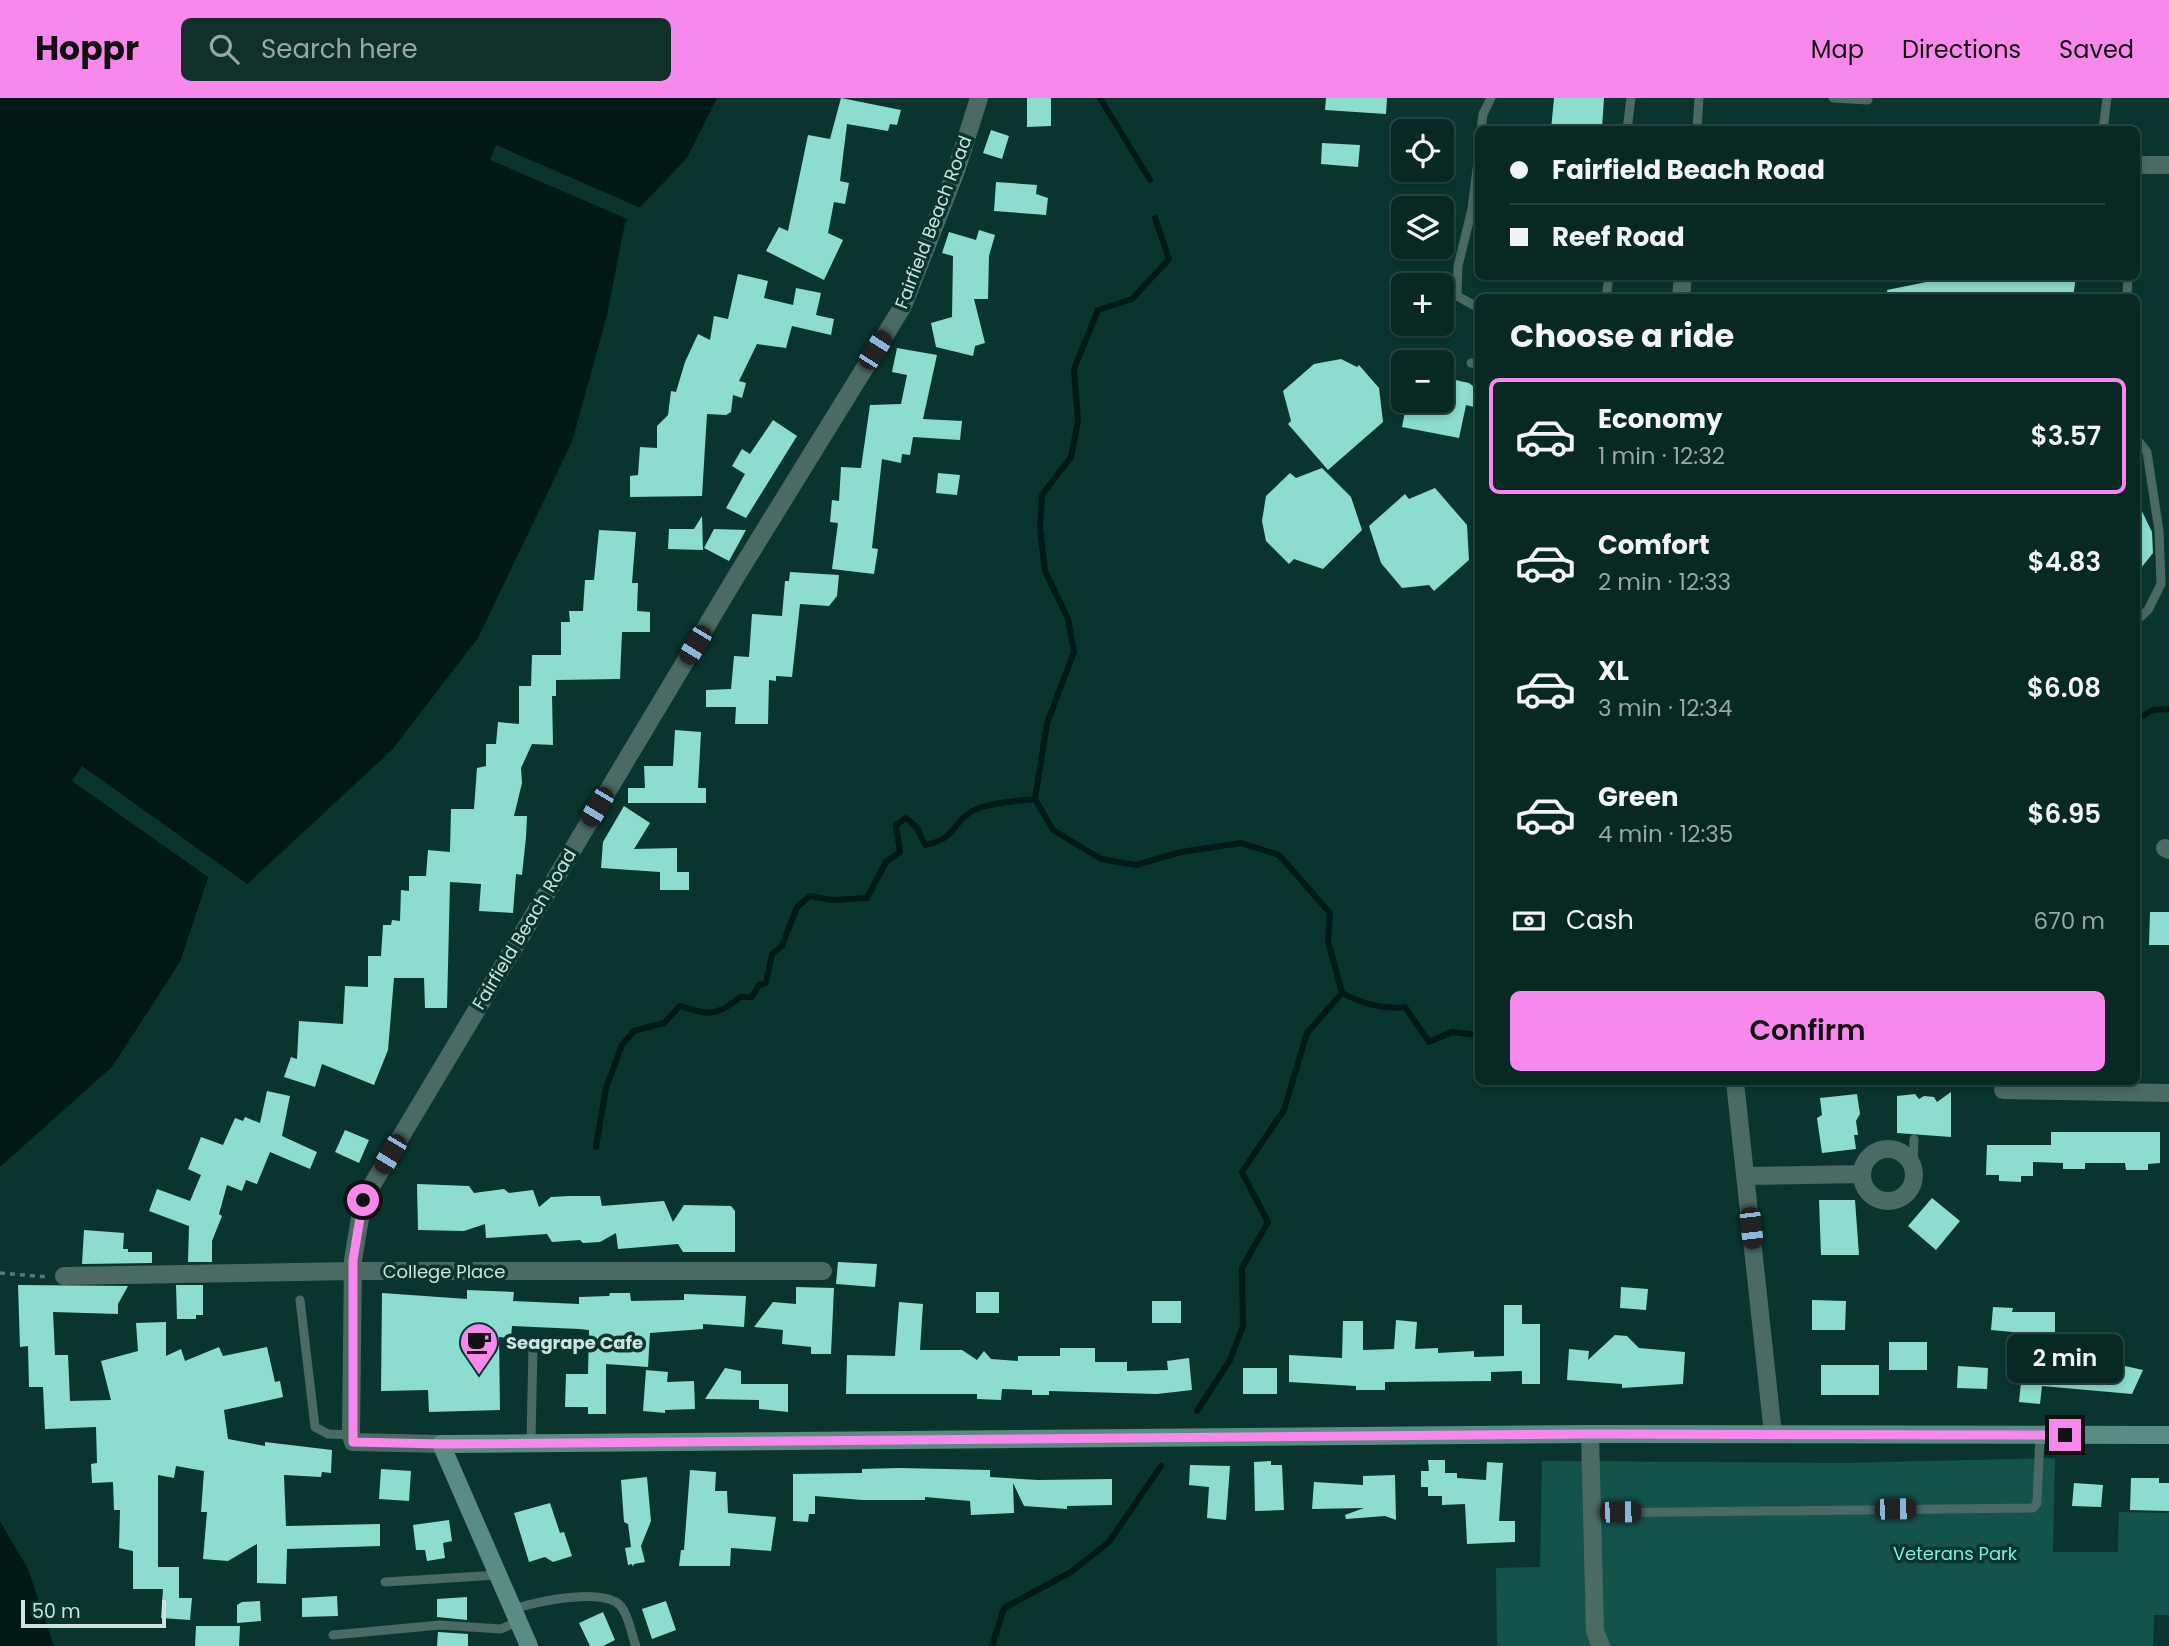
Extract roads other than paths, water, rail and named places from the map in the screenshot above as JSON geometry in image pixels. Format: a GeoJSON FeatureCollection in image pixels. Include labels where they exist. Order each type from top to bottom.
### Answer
{"type":"FeatureCollection","features":[{"type":"Feature","properties":{"kind":"street","name":"Fairfield Beach Road"},"geometry":{"type":"LineString","coordinates":[[351,1435],[353,1270],[357,1220],[363,1200],[730,586],[903,306],[956,171],[979,98]]}},
{"type":"Feature","properties":{"kind":"street"},"geometry":{"type":"LineString","coordinates":[[2140,165],[2169,165]]}},
{"type":"Feature","properties":{"kind":"street"},"geometry":{"type":"LineString","coordinates":[[1735,1085],[1773,1434]]}},
{"type":"Feature","properties":{"kind":"street"},"geometry":{"type":"LineString","coordinates":[[2003,1090],[2169,1093]]}},
{"type":"Feature","properties":{"kind":"street"},"geometry":{"type":"LineString","coordinates":[[1883,1149],[1899,1151],[1913,1169],[1913,1180],[1908,1192],[1889,1201],[1873,1196],[1867,1190],[1861,1174],[1868,1158],[1883,1149]]}},
{"type":"Feature","properties":{"kind":"street"},"geometry":{"type":"LineString","coordinates":[[1745,1176],[1861,1174]]}},
{"type":"Feature","properties":{"kind":"street","name":"College Place"},"geometry":{"type":"LineString","coordinates":[[64,1276],[353,1270],[823,1270]]}},
{"type":"Feature","properties":{"kind":"street"},"geometry":{"type":"LineString","coordinates":[[1590,1434],[1595,1631],[1601,1646]]}},
{"type":"Feature","properties":{"kind":"street"},"geometry":{"type":"LineString","coordinates":[[351,1435],[353,1442],[441,1444],[531,1441],[1590,1434],[2169,1436]]}},
{"type":"Feature","properties":{"kind":"street"},"geometry":{"type":"LineString","coordinates":[[441,1444],[529,1646]]}},
{"type":"Feature","properties":{"kind":"lane"},"geometry":{"type":"LineString","coordinates":[[1482,126],[1483,114],[1491,98]]}},
{"type":"Feature","properties":{"kind":"lane"},"geometry":{"type":"LineString","coordinates":[[1628,126],[1631,98]]}},
{"type":"Feature","properties":{"kind":"lane"},"geometry":{"type":"LineString","coordinates":[[1697,126],[1699,98]]}},
{"type":"Feature","properties":{"kind":"lane"},"geometry":{"type":"LineString","coordinates":[[1833,98],[1868,100]]}},
{"type":"Feature","properties":{"kind":"lane"},"geometry":{"type":"LineString","coordinates":[[2103,126],[2106,98]]}},
{"type":"Feature","properties":{"kind":"lane"},"geometry":{"type":"LineString","coordinates":[[1475,185],[1458,266],[1457,296],[1475,306]]}},
{"type":"Feature","properties":{"kind":"lane"},"geometry":{"type":"LineString","coordinates":[[2140,443],[2147,452],[2159,531],[2161,584],[2148,610],[2140,617]]}},
{"type":"Feature","properties":{"kind":"lane"},"geometry":{"type":"LineString","coordinates":[[1913,1169],[1914,1139]]}},
{"type":"Feature","properties":{"kind":"lane"},"geometry":{"type":"LineString","coordinates":[[300,1300],[315,1427],[328,1434],[351,1435]]}},
{"type":"Feature","properties":{"kind":"lane"},"geometry":{"type":"LineString","coordinates":[[531,1441],[533,1346]]}},
{"type":"Feature","properties":{"kind":"lane"},"geometry":{"type":"LineString","coordinates":[[1592,1513],[2032,1508],[2037,1503],[2039,1435]]}},
{"type":"Feature","properties":{"kind":"lane"},"geometry":{"type":"LineString","coordinates":[[385,1582],[499,1575]]}},
{"type":"Feature","properties":{"kind":"lane"},"geometry":{"type":"LineString","coordinates":[[333,1635],[440,1625],[501,1629],[516,1615],[541,1601],[599,1598],[617,1602],[624,1611],[636,1646]]}},
{"type":"Feature","properties":{"kind":"water"},"geometry":{"type":"Polygon","coordinates":[[[0,98],[717,98],[687,158],[625,223],[607,315],[572,442],[478,638],[392,750],[243,888],[209,875],[180,962],[112,1067],[0,1167],[0,98]]]}},
{"type":"Feature","properties":{"kind":"water"},"geometry":{"type":"Polygon","coordinates":[[[0,1521],[28,1569],[54,1646],[0,1646],[0,1521]]]}},
{"type":"Feature","properties":{"kind":"waterway"},"geometry":{"type":"LineString","coordinates":[[1100,98],[1150,180]]}},
{"type":"Feature","properties":{"kind":"waterway"},"geometry":{"type":"LineString","coordinates":[[1155,218],[1169,259],[1132,299],[1098,310],[1074,369],[1078,421],[1071,457],[1042,495],[1040,527],[1045,571],[1068,619],[1074,652],[1047,723],[1035,799],[1053,830],[1101,859],[1136,865],[1181,852],[1241,843],[1279,855],[1330,913],[1328,941],[1342,993],[1307,1033],[1284,1110],[1242,1172],[1268,1222],[1242,1268],[1243,1326],[1230,1360],[1197,1411]]}},
{"type":"Feature","properties":{"kind":"waterway"},"geometry":{"type":"LineString","coordinates":[[2140,717],[2153,710],[2169,709]]}},
{"type":"Feature","properties":{"kind":"waterway"},"geometry":{"type":"LineString","coordinates":[[596,1147],[606,1088],[622,1045],[634,1031],[664,1023],[680,1006],[712,1012],[725,1008],[740,997],[752,997],[759,985],[766,983],[772,954],[782,946],[797,907],[810,896],[833,900],[867,898],[886,862],[900,852],[896,825],[906,818],[917,828],[925,845],[944,838],[964,817],[979,808],[1035,799]]}},
{"type":"Feature","properties":{"kind":"waterway"},"geometry":{"type":"LineString","coordinates":[[1342,993],[1373,1005],[1405,1007],[1429,1042],[1452,1032],[1475,1035]]}},
{"type":"Feature","properties":{"kind":"waterway"},"geometry":{"type":"LineString","coordinates":[[992,1646],[1004,1608],[1071,1572],[1109,1542],[1161,1466]]}},
{"type":"Feature","properties":{"kind":"place","name":"Seagrape Cafe"},"geometry":{"type":"Point","coordinates":[479,1376]}},
{"type":"Feature","properties":{"kind":"park label","name":"Veterans Park"},"geometry":{"type":"Point","coordinates":[1955,1553]}}]}
